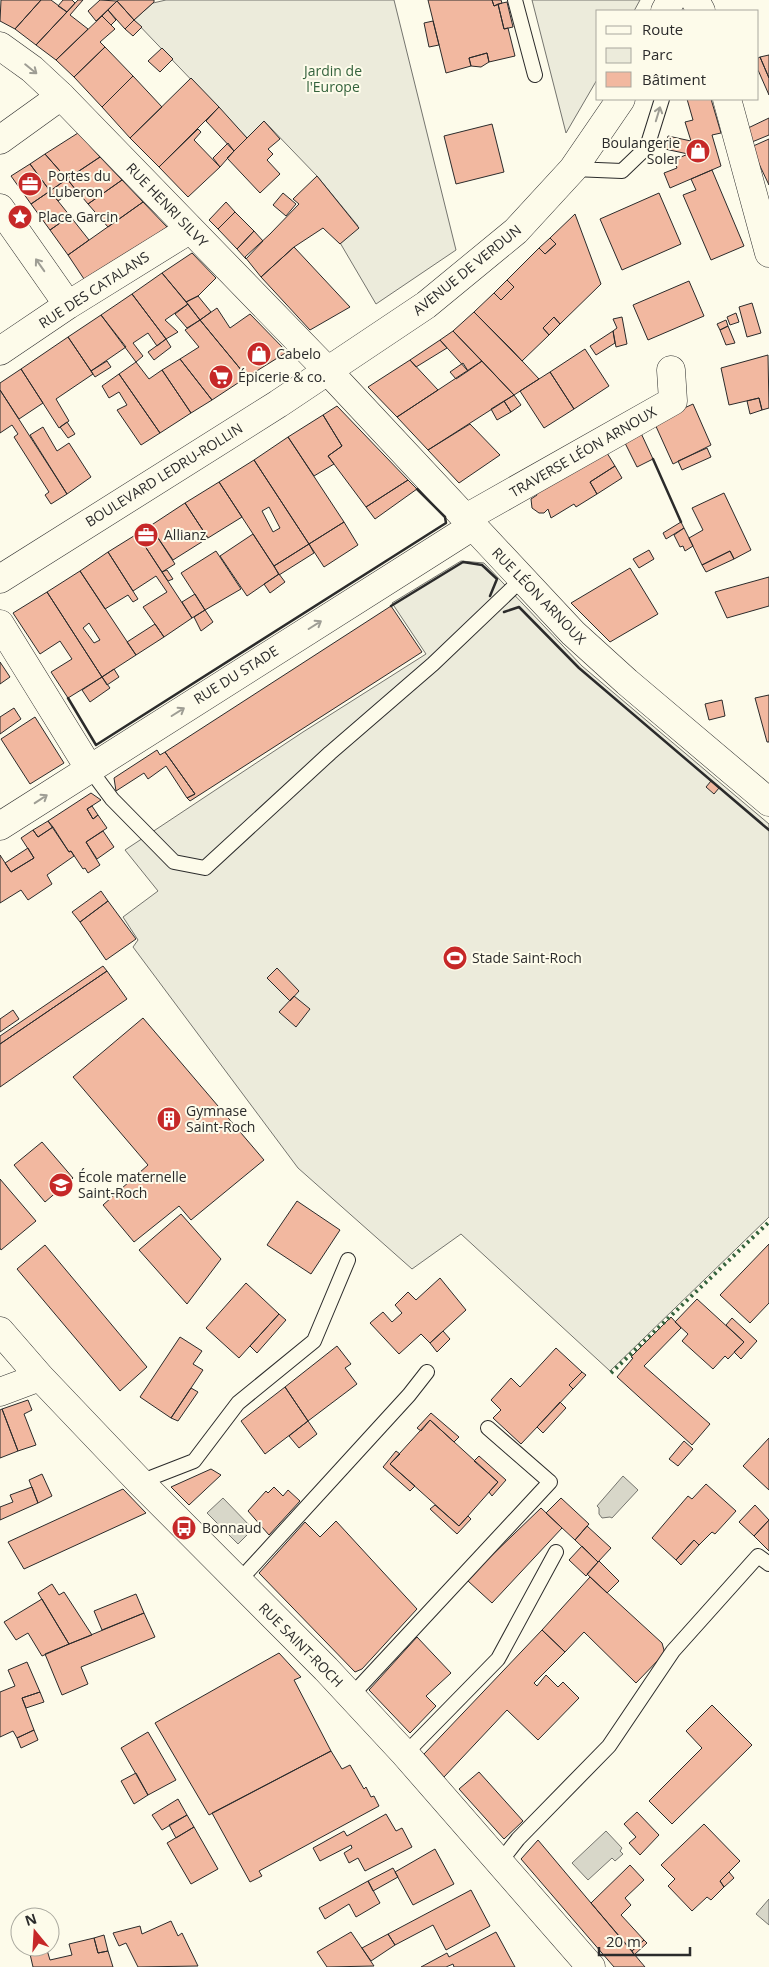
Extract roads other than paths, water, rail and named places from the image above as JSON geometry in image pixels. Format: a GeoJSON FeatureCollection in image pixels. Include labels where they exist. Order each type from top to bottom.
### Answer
{"type":"FeatureCollection","features":[{"type":"Feature","properties":{"kind":"street","name":"RUE HENRI SILVY"},"geometry":{"type":"LineString","coordinates":[[0,46],[32,70],[61,96],[189,230],[328,371]]}},
{"type":"Feature","properties":{"kind":"street"},"geometry":{"type":"LineString","coordinates":[[0,140],[61,96]]}},
{"type":"Feature","properties":{"kind":"street","name":"AVENUE DE VERDUN"},"geometry":{"type":"LineString","coordinates":[[328,371],[426,305],[516,231],[573,169],[620,100]]}},
{"type":"Feature","properties":{"kind":"street"},"geometry":{"type":"LineString","coordinates":[[727,100],[769,253]]}},
{"type":"Feature","properties":{"kind":"street"},"geometry":{"type":"LineString","coordinates":[[0,208],[68,305]]}},
{"type":"Feature","properties":{"kind":"street","name":"RUE DES CATALANS"},"geometry":{"type":"LineString","coordinates":[[0,351],[68,305],[189,230]]}},
{"type":"Feature","properties":{"kind":"street","name":"TRAVERSE LÉON ARNOUX"},"geometry":{"type":"LineString","coordinates":[[470,522],[673,401],[671,370]]}},
{"type":"Feature","properties":{"kind":"street","name":"RUE LÉON ARNOUX"},"geometry":{"type":"LineString","coordinates":[[328,371],[573,633],[627,682],[769,802]]}},
{"type":"Feature","properties":{"kind":"street","name":"BOULEVARD LEDRU-ROLLIN"},"geometry":{"type":"LineString","coordinates":[[0,579],[328,371]]}},
{"type":"Feature","properties":{"kind":"street","name":"RUE DU STADE"},"geometry":{"type":"LineString","coordinates":[[0,826],[470,522]]}},
{"type":"Feature","properties":{"kind":"street"},"geometry":{"type":"LineString","coordinates":[[0,624],[89,768]]}},
{"type":"Feature","properties":{"kind":"street","name":"RUE SAINT-ROCH"},"geometry":{"type":"LineString","coordinates":[[0,1331],[40,1377],[140,1482],[351,1696],[405,1754],[591,1967]]}},
{"type":"Feature","properties":{"kind":"street"},"geometry":{"type":"LineString","coordinates":[[0,1392],[40,1377]]}},
{"type":"Feature","properties":{"kind":"lane"},"geometry":{"type":"LineString","coordinates":[[515,0],[535,75]]}},
{"type":"Feature","properties":{"kind":"lane"},"geometry":{"type":"LineString","coordinates":[[573,169],[622,171],[647,147],[662,100]]}},
{"type":"Feature","properties":{"kind":"lane"},"geometry":{"type":"LineString","coordinates":[[89,768],[112,799],[174,862],[205,868],[330,753],[433,664],[522,579]]}},
{"type":"Feature","properties":{"kind":"lane"},"geometry":{"type":"LineString","coordinates":[[140,1482],[194,1461],[238,1403],[314,1341],[348,1260]]}},
{"type":"Feature","properties":{"kind":"lane"},"geometry":{"type":"LineString","coordinates":[[238,1582],[409,1395],[427,1372]]}},
{"type":"Feature","properties":{"kind":"lane"},"geometry":{"type":"LineString","coordinates":[[351,1696],[550,1482],[488,1428]]}},
{"type":"Feature","properties":{"kind":"lane"},"geometry":{"type":"LineString","coordinates":[[405,1754],[498,1658],[556,1552]]}},
{"type":"Feature","properties":{"kind":"lane"},"geometry":{"type":"LineString","coordinates":[[500,1862],[518,1839],[609,1746],[674,1651],[758,1556],[769,1564]]}},
{"type":"Feature","properties":{"kind":"place","name":"Boulangerie Soler"},"geometry":{"type":"Point","coordinates":[698,151]}},
{"type":"Feature","properties":{"kind":"place","name":"Portes du Luberon"},"geometry":{"type":"Point","coordinates":[30,184]}},
{"type":"Feature","properties":{"kind":"place","name":"Place Garcin"},"geometry":{"type":"Point","coordinates":[20,217]}},
{"type":"Feature","properties":{"kind":"place","name":"Cabelo"},"geometry":{"type":"Point","coordinates":[259,354]}},
{"type":"Feature","properties":{"kind":"place","name":"Épicerie & co."},"geometry":{"type":"Point","coordinates":[221,377]}},
{"type":"Feature","properties":{"kind":"place","name":"Allianz"},"geometry":{"type":"Point","coordinates":[146,535]}},
{"type":"Feature","properties":{"kind":"place","name":"Stade Saint-Roch"},"geometry":{"type":"Point","coordinates":[455,958]}},
{"type":"Feature","properties":{"kind":"place","name":"Gymnase Saint-Roch"},"geometry":{"type":"Point","coordinates":[169,1119]}},
{"type":"Feature","properties":{"kind":"place","name":"École maternelle Saint-Roch"},"geometry":{"type":"Point","coordinates":[61,1185]}},
{"type":"Feature","properties":{"kind":"place","name":"Bonnaud"},"geometry":{"type":"Point","coordinates":[184,1528]}},
{"type":"Feature","properties":{"kind":"park label","name":"Jardin de l'Europe"},"geometry":{"type":"Point","coordinates":[333,79]}}]}
